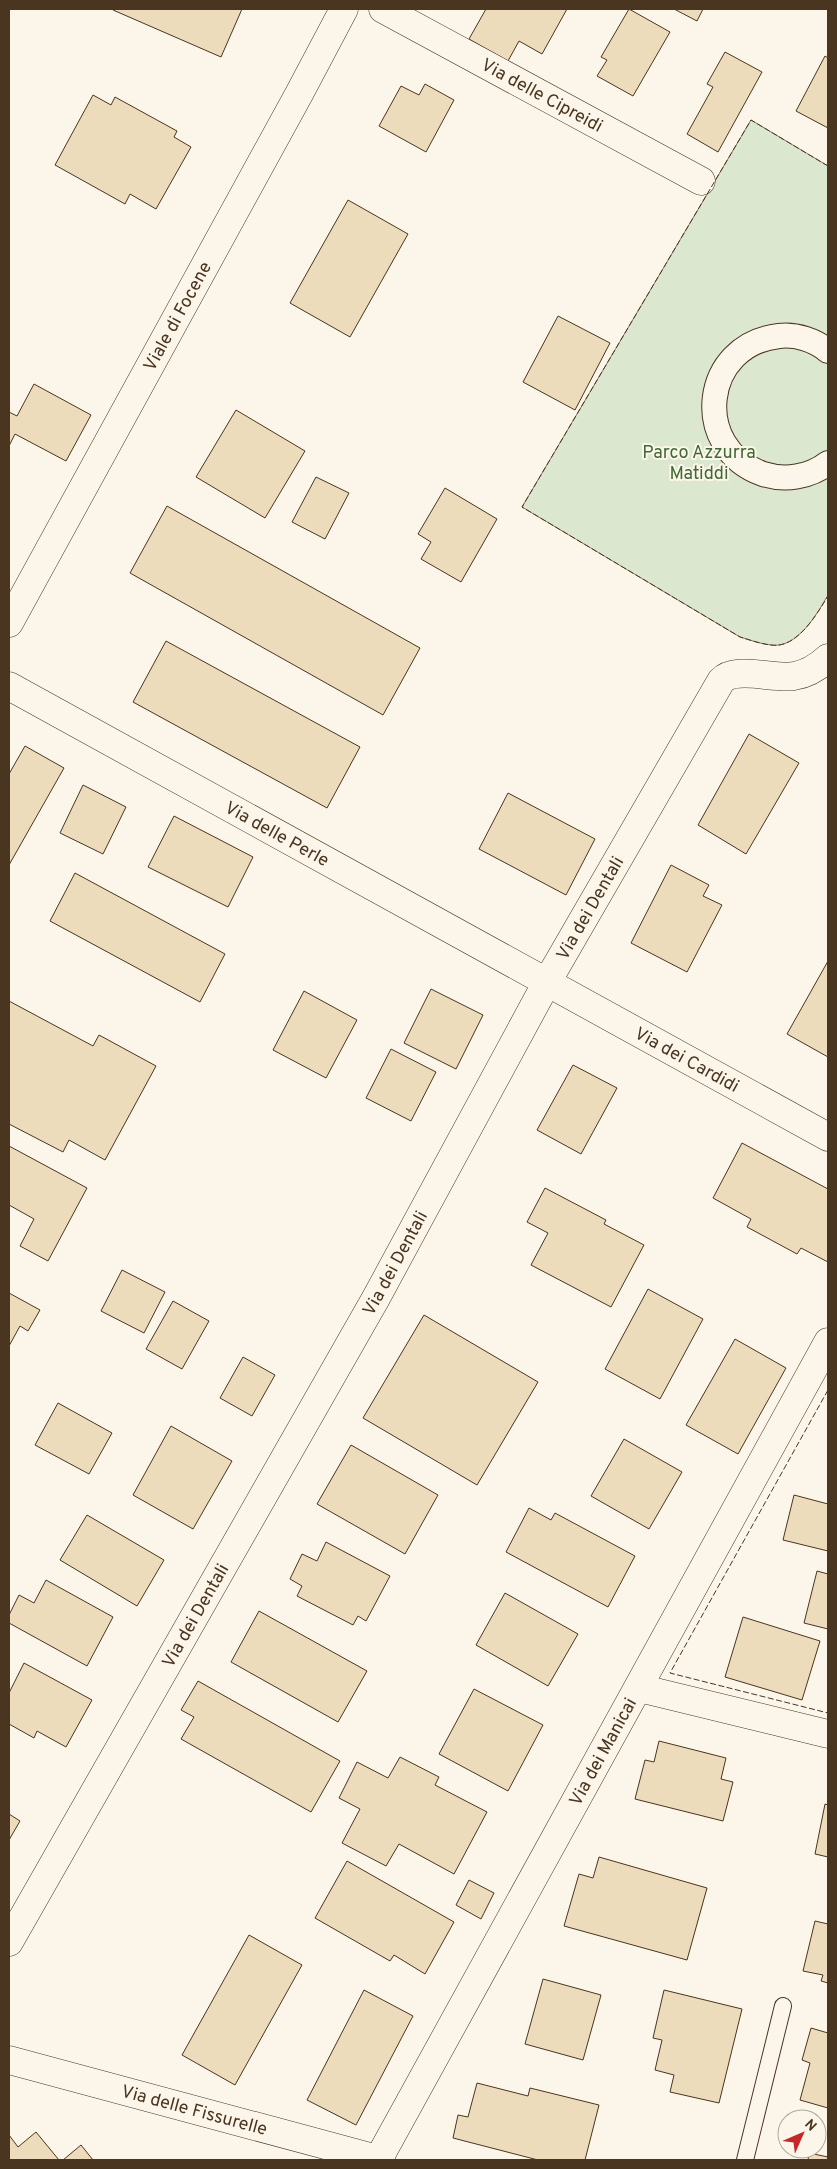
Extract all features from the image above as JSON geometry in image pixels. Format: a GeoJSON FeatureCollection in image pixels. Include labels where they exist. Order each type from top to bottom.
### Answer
{"type":"FeatureCollection","features":[{"type":"Feature","properties":{"kind":"street","name":"Viale di Focene"},"geometry":{"type":"LineString","coordinates":[[9,623],[344,9]]}},
{"type":"Feature","properties":{"kind":"street","name":"Via delle Cipreidi"},"geometry":{"type":"LineString","coordinates":[[383,9],[701,181]]}},
{"type":"Feature","properties":{"kind":"street"},"geometry":{"type":"LineString","coordinates":[[828,351],[805,338],[786,335],[767,337],[749,345],[734,356],[723,371],[716,389],[714,408],[716,427],[724,445],[737,459],[752,470],[771,476],[790,478],[808,474],[828,463]]}},
{"type":"Feature","properties":{"kind":"street","name":"Via dei Dentali"},"geometry":{"type":"LineString","coordinates":[[9,1942],[376,1298],[547,982],[724,677],[739,673],[793,677],[816,670],[828,658]]}},
{"type":"Feature","properties":{"kind":"street","name":"Via delle Perle"},"geometry":{"type":"LineString","coordinates":[[9,686],[547,982]]}},
{"type":"Feature","properties":{"kind":"street","name":"Via dei Cardidi"},"geometry":{"type":"LineString","coordinates":[[547,982],[828,1137]]}},
{"type":"Feature","properties":{"kind":"street","name":"Via dei Manicai"},"geometry":{"type":"LineString","coordinates":[[379,2160],[828,1342]]}},
{"type":"Feature","properties":{"kind":"street"},"geometry":{"type":"LineString","coordinates":[[639,1688],[828,1734]]}},
{"type":"Feature","properties":{"kind":"street","name":"Via delle Fissurelle"},"geometry":{"type":"LineString","coordinates":[[9,2060],[379,2160]]}},
{"type":"Feature","properties":{"kind":"lane"},"geometry":{"type":"LineString","coordinates":[[745,2160],[783,2006]]}},
{"type":"Feature","properties":{"kind":"green space","name":"Parco Azzurra Matiddi"},"geometry":{"type":"Polygon","coordinates":[[[751,120],[828,166],[828,595],[805,629],[789,642],[780,645],[763,644],[740,637],[522,507],[751,120]]]}},
{"type":"Feature","properties":{"kind":"building"},"geometry":{"type":"Polygon","coordinates":[[[114,9],[242,9],[221,57],[114,9]]]}},
{"type":"Feature","properties":{"kind":"building"},"geometry":{"type":"Polygon","coordinates":[[[486,9],[567,9],[542,54],[519,41],[508,61],[469,39],[486,9]]]}},
{"type":"Feature","properties":{"kind":"building"},"geometry":{"type":"Polygon","coordinates":[[[629,9],[670,32],[633,96],[597,76],[607,60],[601,57],[629,9]]]}},
{"type":"Feature","properties":{"kind":"building"},"geometry":{"type":"Polygon","coordinates":[[[674,9],[703,9],[697,21],[674,9]]]}},
{"type":"Feature","properties":{"kind":"building"},"geometry":{"type":"Polygon","coordinates":[[[725,52],[762,72],[718,152],[687,134],[713,87],[707,84],[725,52]]]}},
{"type":"Feature","properties":{"kind":"building"},"geometry":{"type":"Polygon","coordinates":[[[825,56],[828,58],[828,128],[796,111],[825,56]]]}},
{"type":"Feature","properties":{"kind":"building"},"geometry":{"type":"Polygon","coordinates":[[[425,84],[454,100],[426,152],[379,126],[401,86],[419,95],[425,84]]]}},
{"type":"Feature","properties":{"kind":"building"},"geometry":{"type":"Polygon","coordinates":[[[93,95],[111,105],[115,97],[177,131],[174,137],[191,147],[156,209],[130,194],[125,204],[55,165],[93,95]]]}},
{"type":"Feature","properties":{"kind":"building"},"geometry":{"type":"Polygon","coordinates":[[[348,200],[408,234],[350,337],[290,303],[348,200]]]}},
{"type":"Feature","properties":{"kind":"building"},"geometry":{"type":"Polygon","coordinates":[[[558,316],[610,343],[575,410],[523,382],[558,316]]]}},
{"type":"Feature","properties":{"kind":"building"},"geometry":{"type":"Polygon","coordinates":[[[34,384],[91,415],[66,461],[15,434],[9,446],[9,412],[17,416],[34,384]]]}},
{"type":"Feature","properties":{"kind":"building"},"geometry":{"type":"Polygon","coordinates":[[[236,410],[305,451],[265,518],[196,477],[236,410]]]}},
{"type":"Feature","properties":{"kind":"building"},"geometry":{"type":"Polygon","coordinates":[[[316,477],[349,493],[325,539],[292,522],[316,477]]]}},
{"type":"Feature","properties":{"kind":"building"},"geometry":{"type":"Polygon","coordinates":[[[445,488],[497,519],[461,582],[421,559],[431,542],[418,534],[445,488]]]}},
{"type":"Feature","properties":{"kind":"building"},"geometry":{"type":"Polygon","coordinates":[[[167,506],[420,648],[383,715],[130,573],[167,506]]]}},
{"type":"Feature","properties":{"kind":"building"},"geometry":{"type":"Polygon","coordinates":[[[166,641],[360,747],[327,808],[133,702],[166,641]]]}},
{"type":"Feature","properties":{"kind":"building"},"geometry":{"type":"Polygon","coordinates":[[[749,734],[799,763],[746,854],[698,825],[749,734]]]}},
{"type":"Feature","properties":{"kind":"building"},"geometry":{"type":"Polygon","coordinates":[[[25,746],[64,768],[9,865],[9,774],[25,746]]]}},
{"type":"Feature","properties":{"kind":"building"},"geometry":{"type":"Polygon","coordinates":[[[83,785],[126,807],[103,854],[60,833],[83,785]]]}},
{"type":"Feature","properties":{"kind":"building"},"geometry":{"type":"Polygon","coordinates":[[[508,793],[595,839],[566,895],[479,849],[508,793]]]}},
{"type":"Feature","properties":{"kind":"building"},"geometry":{"type":"Polygon","coordinates":[[[174,816],[253,857],[228,907],[148,867],[174,816]]]}},
{"type":"Feature","properties":{"kind":"building"},"geometry":{"type":"Polygon","coordinates":[[[671,865],[709,885],[703,896],[722,905],[687,972],[631,943],[671,865]]]}},
{"type":"Feature","properties":{"kind":"building"},"geometry":{"type":"Polygon","coordinates":[[[75,873],[225,954],[200,1002],[50,921],[75,873]]]}},
{"type":"Feature","properties":{"kind":"building"},"geometry":{"type":"Polygon","coordinates":[[[828,961],[828,1057],[787,1034],[828,961]]]}},
{"type":"Feature","properties":{"kind":"building"},"geometry":{"type":"Polygon","coordinates":[[[431,989],[483,1015],[456,1069],[404,1043],[431,989]]]}},
{"type":"Feature","properties":{"kind":"building"},"geometry":{"type":"Polygon","coordinates":[[[304,991],[357,1020],[326,1078],[273,1050],[304,991]]]}},
{"type":"Feature","properties":{"kind":"building"},"geometry":{"type":"Polygon","coordinates":[[[9,1001],[93,1046],[99,1035],[156,1066],[105,1160],[69,1140],[63,1152],[9,1124],[9,1001]]]}},
{"type":"Feature","properties":{"kind":"building"},"geometry":{"type":"Polygon","coordinates":[[[391,1049],[436,1072],[411,1121],[366,1098],[391,1049]]]}},
{"type":"Feature","properties":{"kind":"building"},"geometry":{"type":"Polygon","coordinates":[[[573,1065],[617,1088],[581,1154],[537,1130],[573,1065]]]}},
{"type":"Feature","properties":{"kind":"building"},"geometry":{"type":"Polygon","coordinates":[[[742,1143],[828,1189],[828,1262],[801,1248],[797,1254],[747,1227],[751,1219],[713,1198],[742,1143]]]}},
{"type":"Feature","properties":{"kind":"building"},"geometry":{"type":"Polygon","coordinates":[[[9,1146],[87,1188],[48,1261],[20,1246],[34,1219],[9,1205],[9,1146]]]}},
{"type":"Feature","properties":{"kind":"building"},"geometry":{"type":"Polygon","coordinates":[[[545,1188],[606,1220],[604,1224],[644,1245],[611,1307],[531,1265],[548,1233],[527,1222],[545,1188]]]}},
{"type":"Feature","properties":{"kind":"building"},"geometry":{"type":"Polygon","coordinates":[[[122,1270],[165,1292],[144,1333],[101,1311],[122,1270]]]}},
{"type":"Feature","properties":{"kind":"building"},"geometry":{"type":"Polygon","coordinates":[[[648,1289],[703,1319],[660,1399],[605,1369],[648,1289]]]}},
{"type":"Feature","properties":{"kind":"building"},"geometry":{"type":"Polygon","coordinates":[[[9,1293],[40,1310],[28,1331],[20,1326],[9,1346],[9,1293]]]}},
{"type":"Feature","properties":{"kind":"building"},"geometry":{"type":"Polygon","coordinates":[[[173,1301],[209,1321],[182,1369],[146,1349],[173,1301]]]}},
{"type":"Feature","properties":{"kind":"building"},"geometry":{"type":"Polygon","coordinates":[[[424,1315],[538,1382],[477,1485],[363,1418],[424,1315]]]}},
{"type":"Feature","properties":{"kind":"building"},"geometry":{"type":"Polygon","coordinates":[[[735,1339],[786,1368],[738,1454],[686,1425],[735,1339]]]}},
{"type":"Feature","properties":{"kind":"building"},"geometry":{"type":"Polygon","coordinates":[[[243,1357],[275,1375],[252,1416],[220,1398],[243,1357]]]}},
{"type":"Feature","properties":{"kind":"building"},"geometry":{"type":"Polygon","coordinates":[[[58,1403],[112,1433],[89,1474],[35,1445],[58,1403]]]}},
{"type":"Feature","properties":{"kind":"building"},"geometry":{"type":"Polygon","coordinates":[[[171,1426],[232,1461],[193,1529],[133,1495],[171,1426]]]}},
{"type":"Feature","properties":{"kind":"building"},"geometry":{"type":"Polygon","coordinates":[[[624,1439],[682,1472],[649,1529],[591,1496],[624,1439]]]}},
{"type":"Feature","properties":{"kind":"building"},"geometry":{"type":"Polygon","coordinates":[[[351,1445],[438,1495],[405,1554],[317,1504],[351,1445]]]}},
{"type":"Feature","properties":{"kind":"building"},"geometry":{"type":"Polygon","coordinates":[[[794,1495],[828,1504],[828,1551],[783,1540],[794,1495]]]}},
{"type":"Feature","properties":{"kind":"building"},"geometry":{"type":"Polygon","coordinates":[[[529,1508],[551,1520],[555,1513],[635,1556],[608,1607],[506,1552],[529,1508]]]}},
{"type":"Feature","properties":{"kind":"building"},"geometry":{"type":"Polygon","coordinates":[[[87,1515],[164,1560],[137,1606],[60,1560],[87,1515]]]}},
{"type":"Feature","properties":{"kind":"building"},"geometry":{"type":"Polygon","coordinates":[[[326,1542],[390,1576],[366,1621],[358,1616],[353,1625],[297,1596],[302,1586],[290,1579],[302,1554],[317,1561],[326,1542]]]}},
{"type":"Feature","properties":{"kind":"building"},"geometry":{"type":"Polygon","coordinates":[[[817,1571],[828,1574],[828,1629],[804,1623],[817,1571]]]}},
{"type":"Feature","properties":{"kind":"building"},"geometry":{"type":"Polygon","coordinates":[[[46,1580],[113,1617],[87,1666],[9,1623],[9,1615],[19,1595],[34,1603],[46,1580]]]}},
{"type":"Feature","properties":{"kind":"building"},"geometry":{"type":"Polygon","coordinates":[[[505,1593],[578,1634],[548,1686],[476,1645],[505,1593]]]}},
{"type":"Feature","properties":{"kind":"building"},"geometry":{"type":"Polygon","coordinates":[[[259,1611],[367,1671],[338,1722],[231,1662],[259,1611]]]}},
{"type":"Feature","properties":{"kind":"building"},"geometry":{"type":"Polygon","coordinates":[[[743,1617],[820,1641],[802,1700],[725,1677],[743,1617]]]}},
{"type":"Feature","properties":{"kind":"building"},"geometry":{"type":"Polygon","coordinates":[[[24,1663],[92,1700],[66,1747],[37,1731],[34,1738],[9,1724],[9,1693],[24,1663]]]}},
{"type":"Feature","properties":{"kind":"building"},"geometry":{"type":"Polygon","coordinates":[[[198,1681],[340,1761],[311,1812],[181,1739],[194,1717],[181,1710],[198,1681]]]}},
{"type":"Feature","properties":{"kind":"building"},"geometry":{"type":"Polygon","coordinates":[[[474,1689],[543,1725],[508,1791],[439,1754],[474,1689]]]}},
{"type":"Feature","properties":{"kind":"building"},"geometry":{"type":"Polygon","coordinates":[[[659,1741],[726,1758],[721,1779],[733,1782],[723,1821],[635,1799],[645,1760],[654,1762],[659,1741]]]}},
{"type":"Feature","properties":{"kind":"building"},"geometry":{"type":"Polygon","coordinates":[[[400,1757],[439,1777],[435,1785],[487,1812],[454,1874],[399,1844],[386,1866],[342,1843],[360,1809],[339,1798],[357,1762],[388,1778],[400,1757]]]}},
{"type":"Feature","properties":{"kind":"building"},"geometry":{"type":"Polygon","coordinates":[[[825,1804],[828,1805],[828,1857],[815,1854],[825,1804]]]}},
{"type":"Feature","properties":{"kind":"building"},"geometry":{"type":"Polygon","coordinates":[[[9,1814],[20,1821],[9,1840],[9,1814]]]}},
{"type":"Feature","properties":{"kind":"building"},"geometry":{"type":"Polygon","coordinates":[[[599,1857],[707,1888],[687,1960],[564,1926],[579,1874],[593,1878],[599,1857]]]}},
{"type":"Feature","properties":{"kind":"building"},"geometry":{"type":"Polygon","coordinates":[[[347,1861],[454,1922],[425,1974],[394,1955],[390,1961],[315,1918],[347,1861]]]}},
{"type":"Feature","properties":{"kind":"building"},"geometry":{"type":"Polygon","coordinates":[[[469,1880],[494,1893],[481,1919],[456,1905],[469,1880]]]}},
{"type":"Feature","properties":{"kind":"building"},"geometry":{"type":"Polygon","coordinates":[[[815,1921],[828,1924],[828,1983],[821,1981],[823,1975],[803,1971],[815,1921]]]}},
{"type":"Feature","properties":{"kind":"building"},"geometry":{"type":"Polygon","coordinates":[[[249,1935],[302,1965],[235,2085],[182,2055],[249,1935]]]}},
{"type":"Feature","properties":{"kind":"building"},"geometry":{"type":"Polygon","coordinates":[[[543,1979],[601,1995],[583,2060],[525,2044],[543,1979]]]}},
{"type":"Feature","properties":{"kind":"building"},"geometry":{"type":"Polygon","coordinates":[[[364,1990],[413,2016],[356,2125],[307,2100],[364,1990]]]}},
{"type":"Feature","properties":{"kind":"building"},"geometry":{"type":"Polygon","coordinates":[[[664,1990],[742,2009],[719,2103],[670,2092],[674,2075],[655,2070],[662,2040],[653,2038],[664,1990]]]}},
{"type":"Feature","properties":{"kind":"building"},"geometry":{"type":"Polygon","coordinates":[[[811,2028],[828,2033],[828,2108],[800,2100],[810,2063],[802,2060],[811,2028]]]}},
{"type":"Feature","properties":{"kind":"building"},"geometry":{"type":"Polygon","coordinates":[[[477,2083],[528,2096],[530,2088],[599,2105],[585,2160],[538,2160],[453,2138],[458,2115],[468,2117],[477,2083]]]}},
{"type":"Feature","properties":{"kind":"building"},"geometry":{"type":"Polygon","coordinates":[[[36,2132],[59,2160],[9,2160],[9,2135],[18,2147],[36,2132]]]}},
{"type":"Feature","properties":{"kind":"building"},"geometry":{"type":"Polygon","coordinates":[[[81,2145],[93,2160],[63,2160],[81,2145]]]}},
{"type":"Feature","properties":{"kind":"building"},"geometry":{"type":"Polygon","coordinates":[[[828,2157],[828,2160],[808,2160],[827,2159],[828,2157]]]}},
{"type":"Feature","properties":{"kind":"fence"},"geometry":{"type":"LineString","coordinates":[[828,166],[751,120],[522,507],[740,637],[756,642],[771,645],[789,642],[805,629],[828,596]]}},
{"type":"Feature","properties":{"kind":"fence"},"geometry":{"type":"LineString","coordinates":[[828,1390],[670,1673],[828,1713]]}}]}
